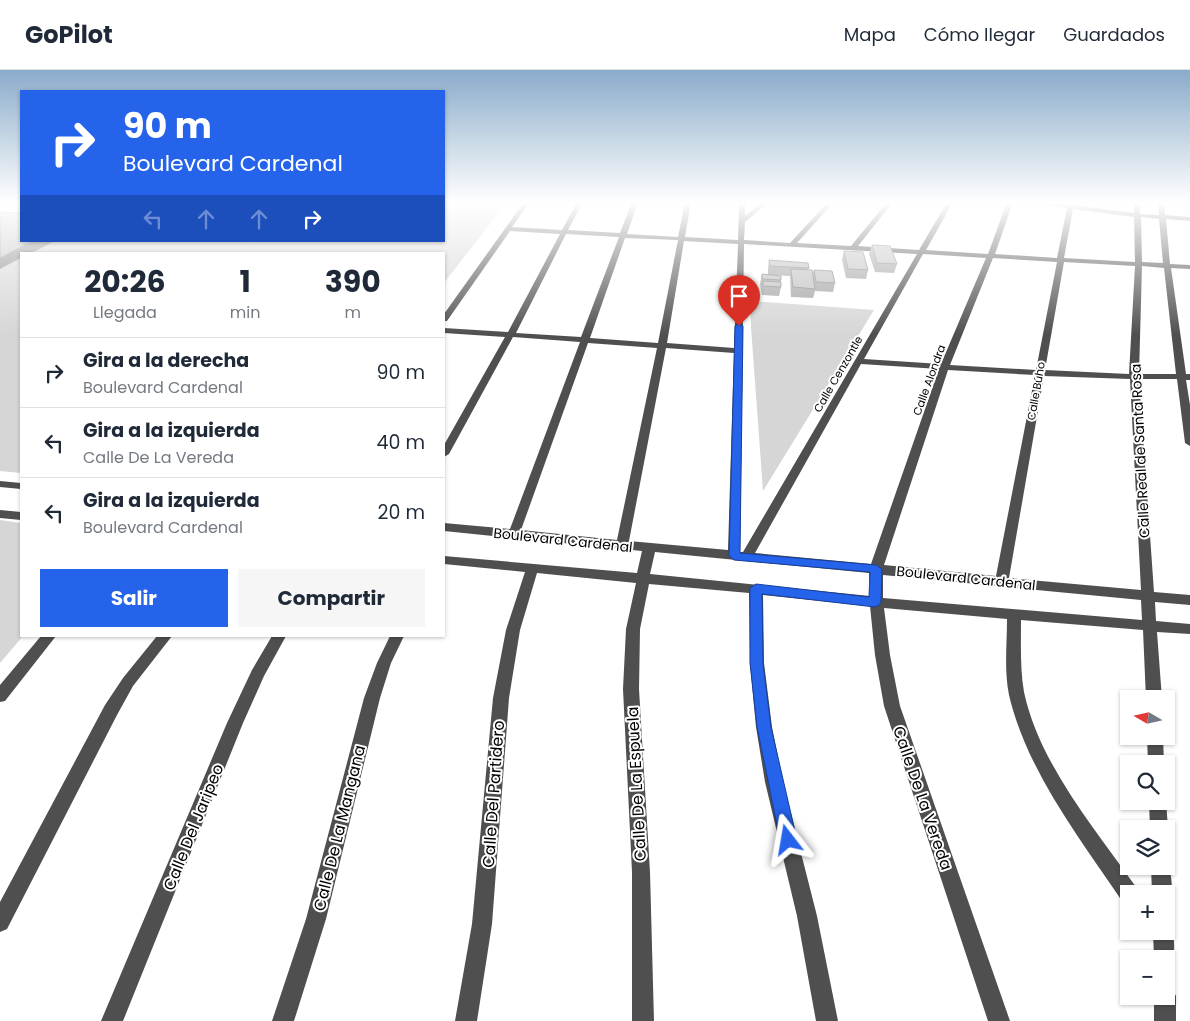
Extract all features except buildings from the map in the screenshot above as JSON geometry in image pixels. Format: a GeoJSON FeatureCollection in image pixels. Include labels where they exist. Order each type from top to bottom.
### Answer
{"type":"FeatureCollection","features":[{"type":"Feature","properties":{"kind":"street"},"geometry":{"type":"LineString","coordinates":[[445,318],[496,246]]}},
{"type":"Feature","properties":{"kind":"street"},"geometry":{"type":"LineString","coordinates":[[445,452],[511,334],[556,246]]}},
{"type":"Feature","properties":{"kind":"street"},"geometry":{"type":"LineString","coordinates":[[514,534],[620,246]]}},
{"type":"Feature","properties":{"kind":"street"},"geometry":{"type":"LineString","coordinates":[[622,545],[662,346],[680,246]]}},
{"type":"Feature","properties":{"kind":"street"},"geometry":{"type":"LineString","coordinates":[[740,557],[739,351],[741,246]]}},
{"type":"Feature","properties":{"kind":"street"},"geometry":{"type":"LineString","coordinates":[[841,246],[1190,267]]}},
{"type":"Feature","properties":{"kind":"street","name":"Calle Cenzontle"},"geometry":{"type":"LineString","coordinates":[[740,557],[859,361],[924,246]]}},
{"type":"Feature","properties":{"kind":"street","name":"Calle Alondra"},"geometry":{"type":"LineString","coordinates":[[876,569],[944,368],[994,246]]}},
{"type":"Feature","properties":{"kind":"street","name":"Calle Búho"},"geometry":{"type":"LineString","coordinates":[[1002,581],[1063,246]]}},
{"type":"Feature","properties":{"kind":"street","name":"Calle Real de Santa Rosa"},"geometry":{"type":"LineString","coordinates":[[1139,246],[1135,378],[1154,690]]}},
{"type":"Feature","properties":{"kind":"street"},"geometry":{"type":"LineString","coordinates":[[1165,246],[1186,380],[1190,443]]}},
{"type":"Feature","properties":{"kind":"street"},"geometry":{"type":"LineString","coordinates":[[445,330],[739,351]]}},
{"type":"Feature","properties":{"kind":"street"},"geometry":{"type":"LineString","coordinates":[[859,361],[944,368],[1186,380]]}},
{"type":"Feature","properties":{"kind":"street"},"geometry":{"type":"LineString","coordinates":[[0,484],[20,486]]}},
{"type":"Feature","properties":{"kind":"street"},"geometry":{"type":"LineString","coordinates":[[0,514],[20,516]]}},
{"type":"Feature","properties":{"kind":"street","name":"Boulevard Cardenal"},"geometry":{"type":"LineString","coordinates":[[445,531],[514,534],[1190,600]]}},
{"type":"Feature","properties":{"kind":"street","name":"Calle De La Espuela"},"geometry":{"type":"LineString","coordinates":[[643,1021],[641,872],[631,689],[634,629],[649,548]]}},
{"type":"Feature","properties":{"kind":"street"},"geometry":{"type":"LineString","coordinates":[[445,560],[644,580],[756,588],[875,602],[1190,629]]}},
{"type":"Feature","properties":{"kind":"street","name":"Calle Del Partidero"},"geometry":{"type":"LineString","coordinates":[[466,1021],[482,924],[502,689],[513,630],[532,569]]}},
{"type":"Feature","properties":{"kind":"street","name":"Calle De La Vereda"},"geometry":{"type":"LineString","coordinates":[[876,569],[875,602],[892,706],[999,1021]]}},
{"type":"Feature","properties":{"kind":"street"},"geometry":{"type":"LineString","coordinates":[[756,588],[757,663],[764,727],[774,782],[807,916],[827,1021]]}},
{"type":"Feature","properties":{"kind":"street"},"geometry":{"type":"LineString","coordinates":[[1014,614],[1013,663],[1017,693],[1031,736],[1069,805],[1123,885]]}},
{"type":"Feature","properties":{"kind":"street"},"geometry":{"type":"LineString","coordinates":[[0,696],[48,637]]}},
{"type":"Feature","properties":{"kind":"street"},"geometry":{"type":"LineString","coordinates":[[0,922],[111,710],[128,682],[164,637]]}},
{"type":"Feature","properties":{"kind":"street","name":"Calle Del Jaripeo"},"geometry":{"type":"LineString","coordinates":[[112,1021],[235,723],[257,674],[278,637]]}},
{"type":"Feature","properties":{"kind":"street","name":"Calle De La Mangana"},"geometry":{"type":"LineString","coordinates":[[283,1021],[316,919],[372,698],[384,663],[397,637]]}},
{"type":"Feature","properties":{"kind":"street"},"geometry":{"type":"LineString","coordinates":[[1165,1005],[1165,1021]]}},
{"type":"Feature","properties":{"kind":"shaded area"},"geometry":{"type":"Polygon","coordinates":[[[45,246],[472,246],[445,282],[445,252],[34,252],[45,246]]]}},
{"type":"Feature","properties":{"kind":"shaded area"},"geometry":{"type":"Polygon","coordinates":[[[20,259],[20,473],[0,471],[0,269],[20,259]]]}},
{"type":"Feature","properties":{"kind":"shaded area"},"geometry":{"type":"Polygon","coordinates":[[[750,301],[874,310],[763,491],[751,327],[750,301]]]}},
{"type":"Feature","properties":{"kind":"shaded area"},"geometry":{"type":"Polygon","coordinates":[[[0,520],[20,523],[20,637],[22,637],[0,663],[0,520]]]}},
{"type":"Feature","properties":{"kind":"route"},"geometry":{"type":"LineString","coordinates":[[739,326],[734,556],[876,569],[875,602],[756,588],[757,663],[764,727],[774,782],[788,840]]}}]}
